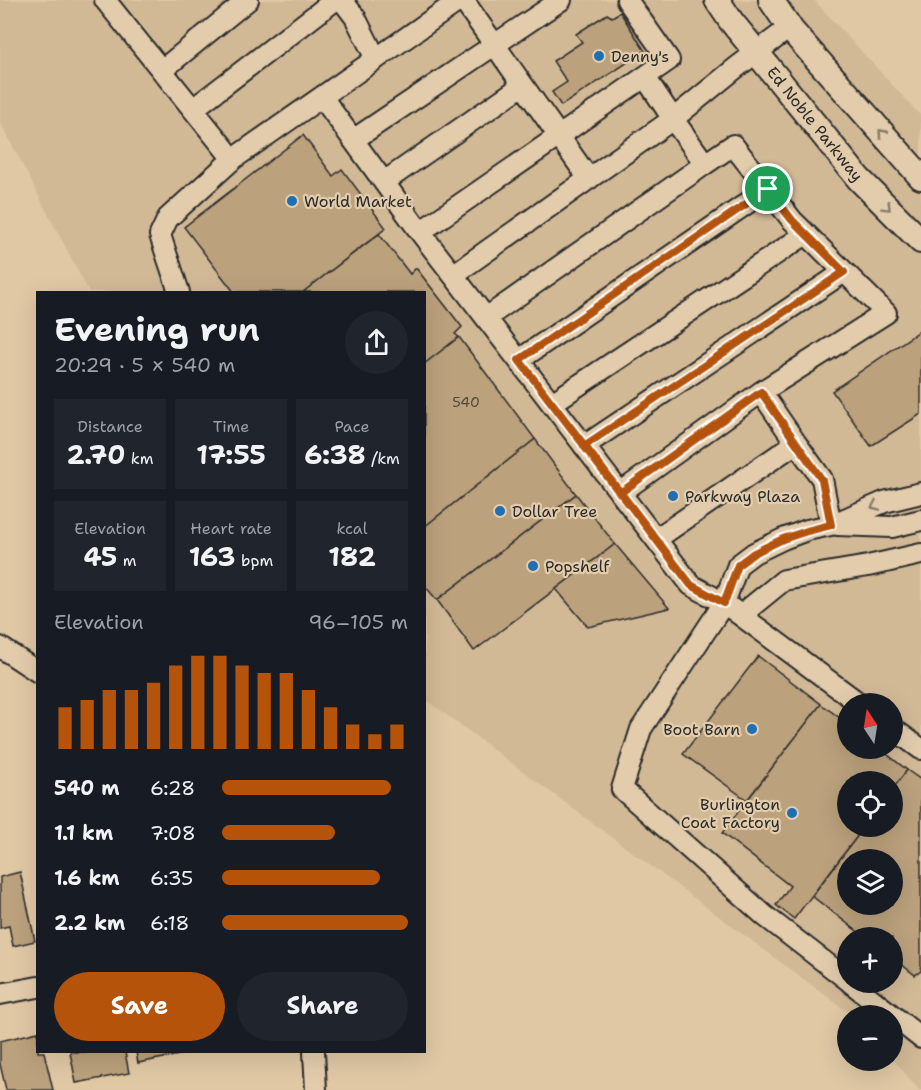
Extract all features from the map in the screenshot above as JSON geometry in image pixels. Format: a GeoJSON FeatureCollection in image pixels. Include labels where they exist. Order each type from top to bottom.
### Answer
{"type":"FeatureCollection","features":[{"type":"Feature","properties":{"kind":"main road","name":"Ed Noble Parkway"},"geometry":{"type":"LineString","coordinates":[[717,0],[731,21],[859,179],[921,241]]}},
{"type":"Feature","properties":{"kind":"main road"},"geometry":{"type":"LineString","coordinates":[[771,0],[789,28],[921,177]]}},
{"type":"Feature","properties":{"kind":"street"},"geometry":{"type":"LineString","coordinates":[[105,0],[233,159]]}},
{"type":"Feature","properties":{"kind":"street"},"geometry":{"type":"LineString","coordinates":[[162,70],[248,0]]}},
{"type":"Feature","properties":{"kind":"street"},"geometry":{"type":"LineString","coordinates":[[193,109],[335,0]]}},
{"type":"Feature","properties":{"kind":"street"},"geometry":{"type":"LineString","coordinates":[[342,0],[355,17],[376,59]]}},
{"type":"Feature","properties":{"kind":"street"},"geometry":{"type":"LineString","coordinates":[[179,291],[160,235],[168,218],[233,159],[462,0],[589,178]]}},
{"type":"Feature","properties":{"kind":"street"},"geometry":{"type":"LineString","coordinates":[[353,140],[561,0]]}},
{"type":"Feature","properties":{"kind":"street"},"geometry":{"type":"LineString","coordinates":[[420,232],[669,60],[627,0]]}},
{"type":"Feature","properties":{"kind":"street"},"geometry":{"type":"LineString","coordinates":[[453,275],[672,119],[789,28]]}},
{"type":"Feature","properties":{"kind":"street"},"geometry":{"type":"LineString","coordinates":[[645,77],[705,164]]}},
{"type":"Feature","properties":{"kind":"street"},"geometry":{"type":"LineString","coordinates":[[384,183],[523,85]]}},
{"type":"Feature","properties":{"kind":"street"},"geometry":{"type":"LineString","coordinates":[[322,97],[420,232],[691,585],[724,603],[845,693]]}},
{"type":"Feature","properties":{"kind":"street"},"geometry":{"type":"LineString","coordinates":[[486,318],[733,145],[792,220],[886,313],[761,392],[620,493]]}},
{"type":"Feature","properties":{"kind":"street"},"geometry":{"type":"LineString","coordinates":[[519,360],[768,189]]}},
{"type":"Feature","properties":{"kind":"street"},"geometry":{"type":"LineString","coordinates":[[552,403],[806,234]]}},
{"type":"Feature","properties":{"kind":"street"},"geometry":{"type":"LineString","coordinates":[[584,446],[844,272]]}},
{"type":"Feature","properties":{"kind":"street"},"geometry":{"type":"LineString","coordinates":[[761,392],[822,480],[831,525]]}},
{"type":"Feature","properties":{"kind":"street"},"geometry":{"type":"LineString","coordinates":[[656,539],[796,443]]}},
{"type":"Feature","properties":{"kind":"street"},"geometry":{"type":"LineString","coordinates":[[837,972],[765,916],[622,789],[641,729],[724,603],[738,565],[754,553],[783,539],[831,525],[884,502],[921,493]]}},
{"type":"Feature","properties":{"kind":"street"},"geometry":{"type":"LineString","coordinates":[[831,525],[892,527],[921,520]]}},
{"type":"Feature","properties":{"kind":"street"},"geometry":{"type":"LineString","coordinates":[[741,615],[784,580],[868,566],[921,554]]}},
{"type":"Feature","properties":{"kind":"street"},"geometry":{"type":"LineString","coordinates":[[0,647],[36,671]]}},
{"type":"Feature","properties":{"kind":"street"},"geometry":{"type":"LineString","coordinates":[[903,736],[921,749]]}},
{"type":"Feature","properties":{"kind":"street"},"geometry":{"type":"LineString","coordinates":[[0,994],[36,987]]}},
{"type":"Feature","properties":{"kind":"street"},"geometry":{"type":"LineString","coordinates":[[864,993],[921,1038]]}},
{"type":"Feature","properties":{"kind":"street"},"geometry":{"type":"LineString","coordinates":[[314,1053],[316,1090]]}},
{"type":"Feature","properties":{"kind":"shaded area","name":"Parkway Plaza"},"geometry":{"type":"Polygon","coordinates":[[[0,0],[814,0],[921,116],[921,1090],[903,1071],[903,1005],[838,1005],[426,700],[426,291],[88,291],[0,122],[0,0]]]}},
{"type":"Feature","properties":{"kind":"building","name":"Denny's"},"geometry":{"type":"Polygon","coordinates":[[[620,12],[645,51],[561,106],[552,92],[567,82],[553,61],[582,42],[576,34],[607,14],[612,17],[620,12]]]}},
{"type":"Feature","properties":{"kind":"building","name":"World Market"},"geometry":{"type":"Polygon","coordinates":[[[303,135],[333,176],[342,169],[386,228],[304,291],[233,291],[184,227],[303,135]]]}},
{"type":"Feature","properties":{"kind":"building"},"geometry":{"type":"Polygon","coordinates":[[[379,234],[410,274],[416,268],[462,327],[455,334],[459,337],[426,362],[426,291],[304,291],[379,234]]]}},
{"type":"Feature","properties":{"kind":"building"},"geometry":{"type":"Polygon","coordinates":[[[921,330],[921,414],[871,446],[832,391],[921,330]]]}},
{"type":"Feature","properties":{"kind":"building"},"geometry":{"type":"Polygon","coordinates":[[[459,337],[535,439],[426,525],[426,362],[459,337]]]}},
{"type":"Feature","properties":{"kind":"building","name":"Dollar Tree"},"geometry":{"type":"Polygon","coordinates":[[[535,439],[576,494],[437,600],[426,587],[426,525],[535,439]]]}},
{"type":"Feature","properties":{"kind":"building","name":"Popshelf"},"geometry":{"type":"Polygon","coordinates":[[[576,494],[615,544],[474,651],[437,600],[576,494]]]}},
{"type":"Feature","properties":{"kind":"building"},"geometry":{"type":"Polygon","coordinates":[[[615,544],[669,608],[588,627],[556,589],[615,544]]]}},
{"type":"Feature","properties":{"kind":"building","name":"Boot Barn"},"geometry":{"type":"Polygon","coordinates":[[[758,656],[821,704],[747,800],[683,754],[758,656]]]}},
{"type":"Feature","properties":{"kind":"building","name":"Burlington Coat Factory"},"geometry":{"type":"Polygon","coordinates":[[[821,704],[837,716],[837,759],[893,759],[907,770],[903,775],[903,771],[837,771],[837,837],[857,837],[847,849],[837,849],[837,863],[794,919],[776,905],[790,886],[722,833],[821,704]]]}},
{"type":"Feature","properties":{"kind":"building"},"geometry":{"type":"Polygon","coordinates":[[[907,770],[921,780],[921,971],[915,975],[903,966],[903,927],[852,927],[812,896],[837,863],[837,915],[903,915],[903,849],[848,849],[857,837],[903,837],[903,775],[907,770]]]}},
{"type":"Feature","properties":{"kind":"building"},"geometry":{"type":"Polygon","coordinates":[[[20,872],[35,941],[13,946],[9,926],[0,928],[0,877],[20,872]]]}},
{"type":"Feature","properties":{"kind":"building"},"geometry":{"type":"Polygon","coordinates":[[[36,1032],[36,1053],[44,1053],[53,1090],[6,1090],[0,1064],[0,1041],[36,1032]]]}},
{"type":"Feature","properties":{"kind":"building"},"geometry":{"type":"Polygon","coordinates":[[[70,1053],[125,1053],[129,1073],[76,1083],[70,1053]]]}},
{"type":"Feature","properties":{"kind":"building"},"geometry":{"type":"Polygon","coordinates":[[[136,1053],[189,1053],[138,1063],[136,1053]]]}},
{"type":"Feature","properties":{"kind":"place","name":"Denny's"},"geometry":{"type":"Point","coordinates":[599,56]}},
{"type":"Feature","properties":{"kind":"place","name":"World Market"},"geometry":{"type":"Point","coordinates":[292,201]}},
{"type":"Feature","properties":{"kind":"place","name":"Parkway Plaza"},"geometry":{"type":"Point","coordinates":[673,496]}},
{"type":"Feature","properties":{"kind":"place","name":"Dollar Tree"},"geometry":{"type":"Point","coordinates":[500,511]}},
{"type":"Feature","properties":{"kind":"place","name":"Popshelf"},"geometry":{"type":"Point","coordinates":[533,566]}},
{"type":"Feature","properties":{"kind":"place","name":"Boot Barn"},"geometry":{"type":"Point","coordinates":[752,729]}},
{"type":"Feature","properties":{"kind":"place","name":"Burlington Coat Factory"},"geometry":{"type":"Point","coordinates":[792,813]}},
{"type":"Feature","properties":{"kind":"route"},"geometry":{"type":"LineString","coordinates":[[768,189],[519,360],[620,493],[691,585],[724,603],[738,565],[754,553],[783,539],[831,525],[822,480],[761,392],[620,493],[584,446],[844,272],[792,220],[768,189]]}}]}
